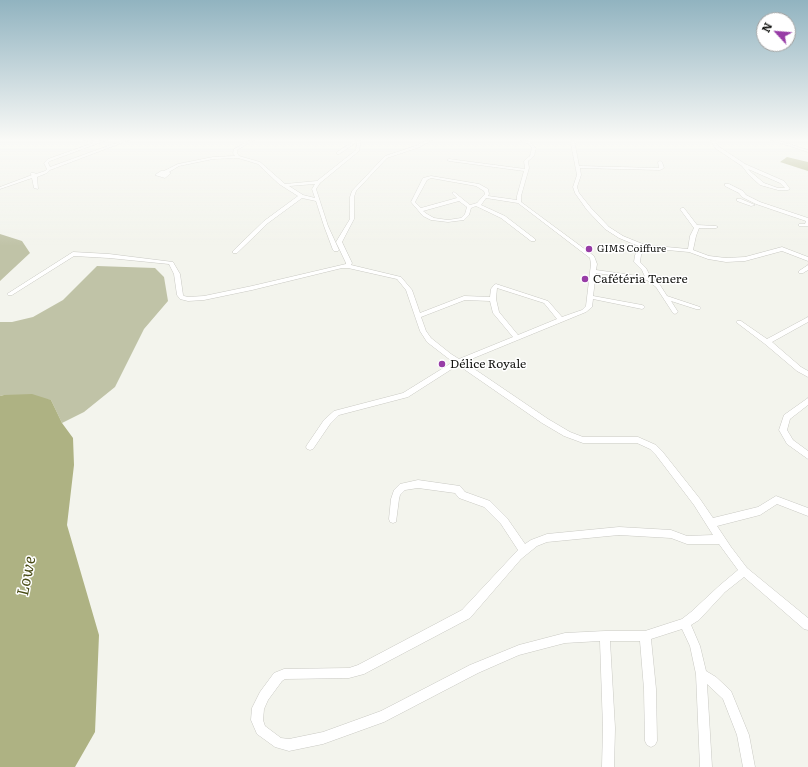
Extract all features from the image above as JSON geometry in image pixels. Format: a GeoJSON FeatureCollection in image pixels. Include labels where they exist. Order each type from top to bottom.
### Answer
{"type":"FeatureCollection","features":[{"type":"Feature","properties":{"kind":"street"},"geometry":{"type":"LineString","coordinates":[[0,188],[31,175],[36,188]]}},
{"type":"Feature","properties":{"kind":"street"},"geometry":{"type":"LineString","coordinates":[[271,175],[276,180],[301,196],[318,200]]}},
{"type":"Feature","properties":{"kind":"street"},"geometry":{"type":"LineString","coordinates":[[327,175],[318,182],[314,189],[326,226],[336,250]]}},
{"type":"Feature","properties":{"kind":"street"},"geometry":{"type":"LineString","coordinates":[[348,266],[339,242],[352,219],[352,197],[354,191],[369,175]]}},
{"type":"Feature","properties":{"kind":"street"},"geometry":{"type":"LineString","coordinates":[[519,202],[519,196],[525,175]]}},
{"type":"Feature","properties":{"kind":"street"},"geometry":{"type":"LineString","coordinates":[[579,175],[575,187],[589,209],[611,231],[644,246],[653,244],[690,251],[708,257],[733,260],[782,250],[792,252],[808,259]]}},
{"type":"Feature","properties":{"kind":"street"},"geometry":{"type":"LineString","coordinates":[[751,175],[762,184],[778,189],[788,189],[782,182],[766,175]]}},
{"type":"Feature","properties":{"kind":"street"},"geometry":{"type":"LineString","coordinates":[[427,178],[480,186],[487,192],[486,197],[477,205],[469,208],[465,217],[448,221],[428,217],[413,202],[427,178]]}},
{"type":"Feature","properties":{"kind":"street"},"geometry":{"type":"LineString","coordinates":[[286,185],[318,182]]}},
{"type":"Feature","properties":{"kind":"street"},"geometry":{"type":"LineString","coordinates":[[741,192],[744,196],[758,203],[808,221],[807,224],[800,225]]}},
{"type":"Feature","properties":{"kind":"street"},"geometry":{"type":"LineString","coordinates":[[454,193],[469,208]]}},
{"type":"Feature","properties":{"kind":"street"},"geometry":{"type":"LineString","coordinates":[[235,252],[266,222],[301,196]]}},
{"type":"Feature","properties":{"kind":"street"},"geometry":{"type":"LineString","coordinates":[[310,446],[332,415],[405,395],[458,362],[584,311],[588,307],[593,271],[593,260],[589,254],[519,202],[486,197]]}},
{"type":"Feature","properties":{"kind":"street"},"geometry":{"type":"LineString","coordinates":[[420,210],[460,199]]}},
{"type":"Feature","properties":{"kind":"street"},"geometry":{"type":"LineString","coordinates":[[739,200],[767,209],[780,211]]}},
{"type":"Feature","properties":{"kind":"street"},"geometry":{"type":"LineString","coordinates":[[477,205],[499,214],[533,240]]}},
{"type":"Feature","properties":{"kind":"street"},"geometry":{"type":"LineString","coordinates":[[682,209],[696,226],[716,227]]}},
{"type":"Feature","properties":{"kind":"street"},"geometry":{"type":"LineString","coordinates":[[690,251],[692,236],[696,230],[696,226]]}},
{"type":"Feature","properties":{"kind":"street"},"geometry":{"type":"LineString","coordinates":[[644,246],[638,255],[637,262],[649,279],[658,286],[675,312]]}},
{"type":"Feature","properties":{"kind":"street"},"geometry":{"type":"LineString","coordinates":[[10,294],[73,254],[109,256],[171,263],[178,274],[180,295],[182,298],[188,299],[200,299],[320,271],[348,266],[393,276],[402,280],[409,290],[423,331],[429,340],[458,362],[567,434],[590,441],[638,440],[653,447],[684,485],[711,523],[720,539],[744,571],[808,625]]}},
{"type":"Feature","properties":{"kind":"street"},"geometry":{"type":"LineString","coordinates":[[801,272],[808,267]]}},
{"type":"Feature","properties":{"kind":"street"},"geometry":{"type":"LineString","coordinates":[[593,271],[649,279]]}},
{"type":"Feature","properties":{"kind":"street"},"geometry":{"type":"LineString","coordinates":[[517,338],[496,313],[493,299],[494,287],[502,287],[546,302],[561,320]]}},
{"type":"Feature","properties":{"kind":"street"},"geometry":{"type":"LineString","coordinates":[[665,297],[698,308]]}},
{"type":"Feature","properties":{"kind":"street"},"geometry":{"type":"LineString","coordinates":[[419,316],[464,298],[493,299]]}},
{"type":"Feature","properties":{"kind":"street"},"geometry":{"type":"LineString","coordinates":[[590,298],[642,307]]}},
{"type":"Feature","properties":{"kind":"street"},"geometry":{"type":"LineString","coordinates":[[767,342],[808,319]]}},
{"type":"Feature","properties":{"kind":"street"},"geometry":{"type":"LineString","coordinates":[[740,322],[767,342],[798,369],[808,374]]}},
{"type":"Feature","properties":{"kind":"street"},"geometry":{"type":"LineString","coordinates":[[808,401],[787,417],[783,430],[790,442],[808,456]]}},
{"type":"Feature","properties":{"kind":"street"},"geometry":{"type":"LineString","coordinates":[[393,518],[395,499],[397,493],[403,487],[418,484],[458,489],[462,495],[487,504],[504,521],[524,550]]}},
{"type":"Feature","properties":{"kind":"street"},"geometry":{"type":"LineString","coordinates":[[711,523],[760,511],[776,500],[808,512]]}},
{"type":"Feature","properties":{"kind":"street"},"geometry":{"type":"LineString","coordinates":[[720,539],[687,540],[671,534],[594,532],[547,538],[534,543],[524,550],[466,614],[404,647],[360,670],[349,673],[284,674],[278,677],[264,696],[258,708],[257,720],[261,730],[279,743],[289,745],[323,738],[384,716],[474,669],[506,655],[553,640],[605,636],[644,636],[685,623],[695,616],[722,589],[744,571]]}},
{"type":"Feature","properties":{"kind":"street"},"geometry":{"type":"LineString","coordinates":[[685,623],[695,646],[701,674],[706,767]]}},
{"type":"Feature","properties":{"kind":"street"},"geometry":{"type":"LineString","coordinates":[[605,636],[609,728],[608,767]]}},
{"type":"Feature","properties":{"kind":"street"},"geometry":{"type":"LineString","coordinates":[[644,636],[649,682],[651,741]]}},
{"type":"Feature","properties":{"kind":"street"},"geometry":{"type":"LineString","coordinates":[[701,674],[712,681],[728,695],[743,735],[749,767]]}},
{"type":"Feature","properties":{"kind":"shaded area"},"geometry":{"type":"Polygon","coordinates":[[[0,234],[22,241],[30,253],[0,281],[0,234]]]}},
{"type":"Feature","properties":{"kind":"shaded area"},"geometry":{"type":"Polygon","coordinates":[[[97,266],[155,268],[164,277],[168,301],[144,329],[115,387],[84,412],[62,423],[51,400],[4,395],[0,396],[0,322],[12,322],[33,317],[63,300],[97,266]]]}},
{"type":"Feature","properties":{"kind":"water","name":"Lowe"},"geometry":{"type":"Polygon","coordinates":[[[32,394],[51,400],[62,423],[73,438],[74,465],[67,525],[99,635],[95,732],[75,767],[0,767],[0,396],[32,394]]]}},
{"type":"Feature","properties":{"kind":"place","name":"GIMS Coiffure"},"geometry":{"type":"Point","coordinates":[589,249]}},
{"type":"Feature","properties":{"kind":"place","name":"Cafétéria Tenere"},"geometry":{"type":"Point","coordinates":[585,279]}},
{"type":"Feature","properties":{"kind":"place","name":"Délice Royale"},"geometry":{"type":"Point","coordinates":[442,364]}}]}
